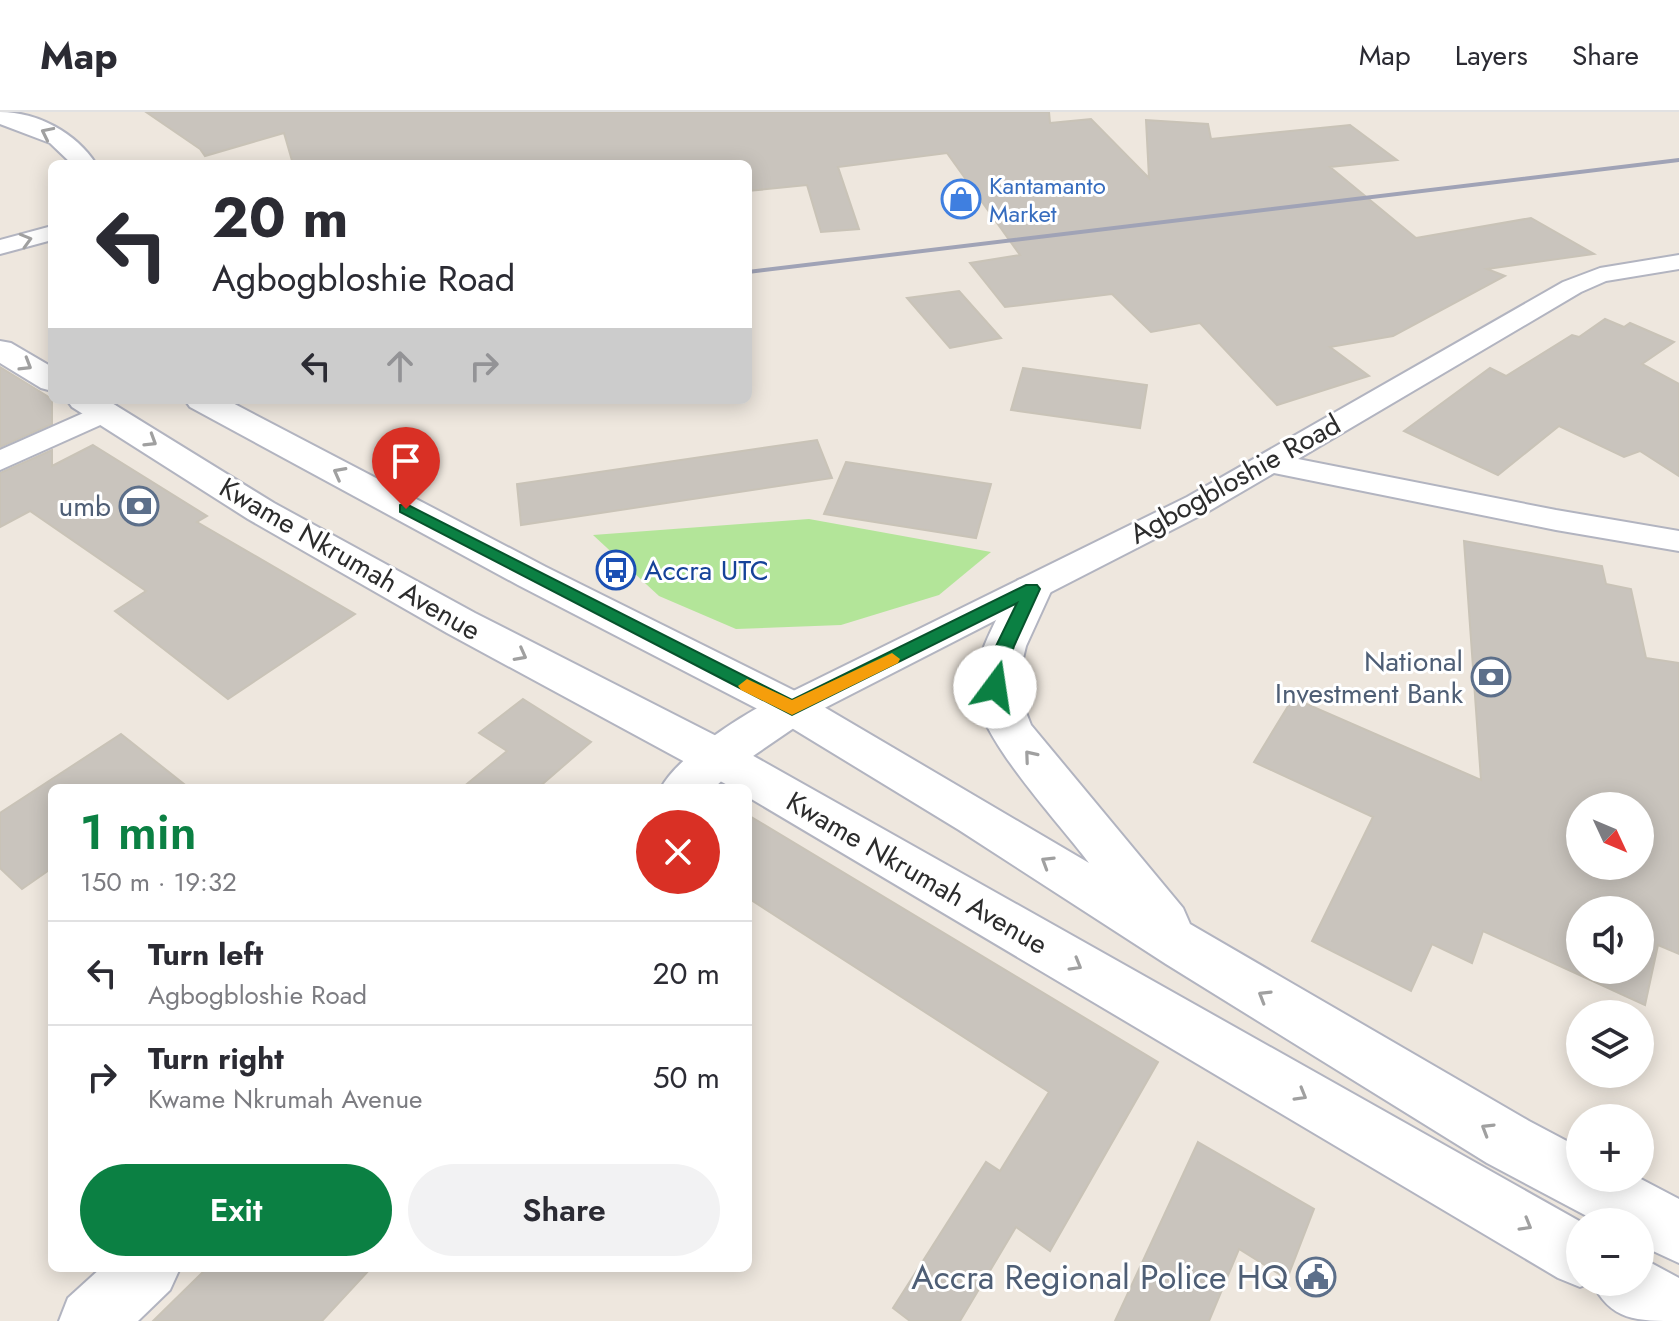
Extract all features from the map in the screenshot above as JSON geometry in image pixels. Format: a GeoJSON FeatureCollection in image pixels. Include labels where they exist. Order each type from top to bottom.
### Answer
{"type":"FeatureCollection","features":[{"type":"Feature","properties":{"kind":"main road"},"geometry":{"type":"LineString","coordinates":[[0,117],[31,125],[66,142],[81,160]]}},
{"type":"Feature","properties":{"kind":"main road"},"geometry":{"type":"LineString","coordinates":[[0,350],[48,379]]}},
{"type":"Feature","properties":{"kind":"main road"},"geometry":{"type":"LineString","coordinates":[[210,404],[532,576],[792,708],[1508,1142],[1679,1232]]}},
{"type":"Feature","properties":{"kind":"main road","name":"Kwame Nkrumah Avenue"},"geometry":{"type":"LineString","coordinates":[[95,406],[261,511],[461,623],[721,784]]}},
{"type":"Feature","properties":{"kind":"main road"},"geometry":{"type":"LineString","coordinates":[[1032,589],[1005,646],[995,687],[1012,733],[1184,948]]}},
{"type":"Feature","properties":{"kind":"main road"},"geometry":{"type":"LineString","coordinates":[[701,773],[792,708]]}},
{"type":"Feature","properties":{"kind":"main road","name":"Kwame Nkrumah Avenue"},"geometry":{"type":"LineString","coordinates":[[752,801],[1566,1248]]}},
{"type":"Feature","properties":{"kind":"main road"},"geometry":{"type":"LineString","coordinates":[[91,1321],[144,1272]]}},
{"type":"Feature","properties":{"kind":"main road"},"geometry":{"type":"LineString","coordinates":[[1648,1296],[1679,1314]]}},
{"type":"Feature","properties":{"kind":"street"},"geometry":{"type":"LineString","coordinates":[[0,247],[48,234]]}},
{"type":"Feature","properties":{"kind":"street","name":"Agbogbloshie Road"},"geometry":{"type":"LineString","coordinates":[[792,708],[1198,504],[1572,287],[1600,275],[1679,262]]}},
{"type":"Feature","properties":{"kind":"street"},"geometry":{"type":"LineString","coordinates":[[0,461],[95,406]]}},
{"type":"Feature","properties":{"kind":"street"},"geometry":{"type":"LineString","coordinates":[[1267,462],[1556,520],[1679,541]]}},
{"type":"Feature","properties":{"kind":"green space"},"geometry":{"type":"Polygon","coordinates":[[[809,519],[991,552],[939,595],[841,625],[736,629],[659,596],[593,535],[809,519]]]}},
{"type":"Feature","properties":{"kind":"building"},"geometry":{"type":"Polygon","coordinates":[[[146,112],[1049,112],[1050,123],[1091,119],[1149,178],[1146,120],[1208,124],[1211,139],[1350,125],[1397,160],[1330,167],[1416,238],[1531,218],[1594,254],[1487,269],[1505,276],[1393,336],[1330,347],[1369,376],[1277,405],[1200,323],[1151,332],[1112,294],[1005,307],[970,263],[1020,255],[947,153],[838,167],[859,229],[821,232],[807,185],[752,191],[752,160],[292,160],[284,133],[205,156],[200,149],[146,112]]]}},
{"type":"Feature","properties":{"kind":"building"},"geometry":{"type":"Polygon","coordinates":[[[959,291],[1001,338],[950,348],[907,298],[959,291]]]}},
{"type":"Feature","properties":{"kind":"building"},"geometry":{"type":"Polygon","coordinates":[[[1605,319],[1624,327],[1630,323],[1674,342],[1642,364],[1679,384],[1679,476],[1640,451],[1624,457],[1559,426],[1498,475],[1404,431],[1490,368],[1506,376],[1572,335],[1579,337],[1605,319]]]}},
{"type":"Feature","properties":{"kind":"building"},"geometry":{"type":"Polygon","coordinates":[[[0,367],[48,397],[48,404],[52,404],[52,424],[0,447],[0,367]]]}},
{"type":"Feature","properties":{"kind":"building"},"geometry":{"type":"Polygon","coordinates":[[[1023,368],[1147,385],[1140,428],[1011,410],[1023,368]]]}},
{"type":"Feature","properties":{"kind":"building"},"geometry":{"type":"Polygon","coordinates":[[[817,440],[832,478],[521,525],[517,484],[817,440]]]}},
{"type":"Feature","properties":{"kind":"building"},"geometry":{"type":"Polygon","coordinates":[[[93,445],[207,516],[197,522],[355,614],[228,699],[115,611],[146,591],[30,511],[0,527],[0,473],[52,450],[52,466],[93,445]]]}},
{"type":"Feature","properties":{"kind":"building"},"geometry":{"type":"Polygon","coordinates":[[[846,462],[991,484],[976,538],[824,514],[846,462]]]}},
{"type":"Feature","properties":{"kind":"building"},"geometry":{"type":"Polygon","coordinates":[[[1464,541],[1602,566],[1606,584],[1631,589],[1646,658],[1679,663],[1679,954],[1658,945],[1654,963],[1654,896],[1566,896],[1566,969],[1483,931],[1472,963],[1432,944],[1411,991],[1312,941],[1373,817],[1254,762],[1293,698],[1481,780],[1464,541]]]}},
{"type":"Feature","properties":{"kind":"building"},"geometry":{"type":"Polygon","coordinates":[[[523,699],[591,742],[543,784],[467,784],[507,751],[479,733],[523,699]]]}},
{"type":"Feature","properties":{"kind":"building"},"geometry":{"type":"Polygon","coordinates":[[[121,734],[184,784],[48,784],[48,871],[22,889],[0,868],[0,813],[121,734]]]}},
{"type":"Feature","properties":{"kind":"building"},"geometry":{"type":"Polygon","coordinates":[[[752,817],[1158,1062],[1050,1251],[1016,1227],[960,1321],[910,1321],[893,1308],[986,1162],[1000,1171],[1049,1092],[752,901],[752,817]]]}},
{"type":"Feature","properties":{"kind":"building"},"geometry":{"type":"Polygon","coordinates":[[[1599,984],[1650,984],[1646,1000],[1634,1000],[1599,984]]]}},
{"type":"Feature","properties":{"kind":"building"},"geometry":{"type":"Polygon","coordinates":[[[1198,1142],[1314,1209],[1287,1279],[1239,1249],[1209,1321],[1115,1321],[1198,1142]]]}},
{"type":"Feature","properties":{"kind":"building"},"geometry":{"type":"Polygon","coordinates":[[[203,1272],[367,1272],[322,1321],[153,1321],[203,1272]]]}},
{"type":"Feature","properties":{"kind":"railway"},"geometry":{"type":"LineString","coordinates":[[752,272],[1679,160]]}},
{"type":"Feature","properties":{"kind":"slow traffic"},"geometry":{"type":"LineString","coordinates":[[747,686],[792,708],[892,659]]}},
{"type":"Feature","properties":{"kind":"place","name":"Kantamanto Market"},"geometry":{"type":"Point","coordinates":[961,199]}},
{"type":"Feature","properties":{"kind":"place","name":"umb"},"geometry":{"type":"Point","coordinates":[139,506]}},
{"type":"Feature","properties":{"kind":"place","name":"Accra UTC"},"geometry":{"type":"Point","coordinates":[616,570]}},
{"type":"Feature","properties":{"kind":"place","name":"National Investment Bank"},"geometry":{"type":"Point","coordinates":[1491,677]}},
{"type":"Feature","properties":{"kind":"place","name":"Accra Regional Police HQ"},"geometry":{"type":"Point","coordinates":[1316,1277]}},
{"type":"Feature","properties":{"kind":"route"},"geometry":{"type":"LineString","coordinates":[[406,509],[792,708],[1032,589],[1005,646],[995,687]]}}]}
